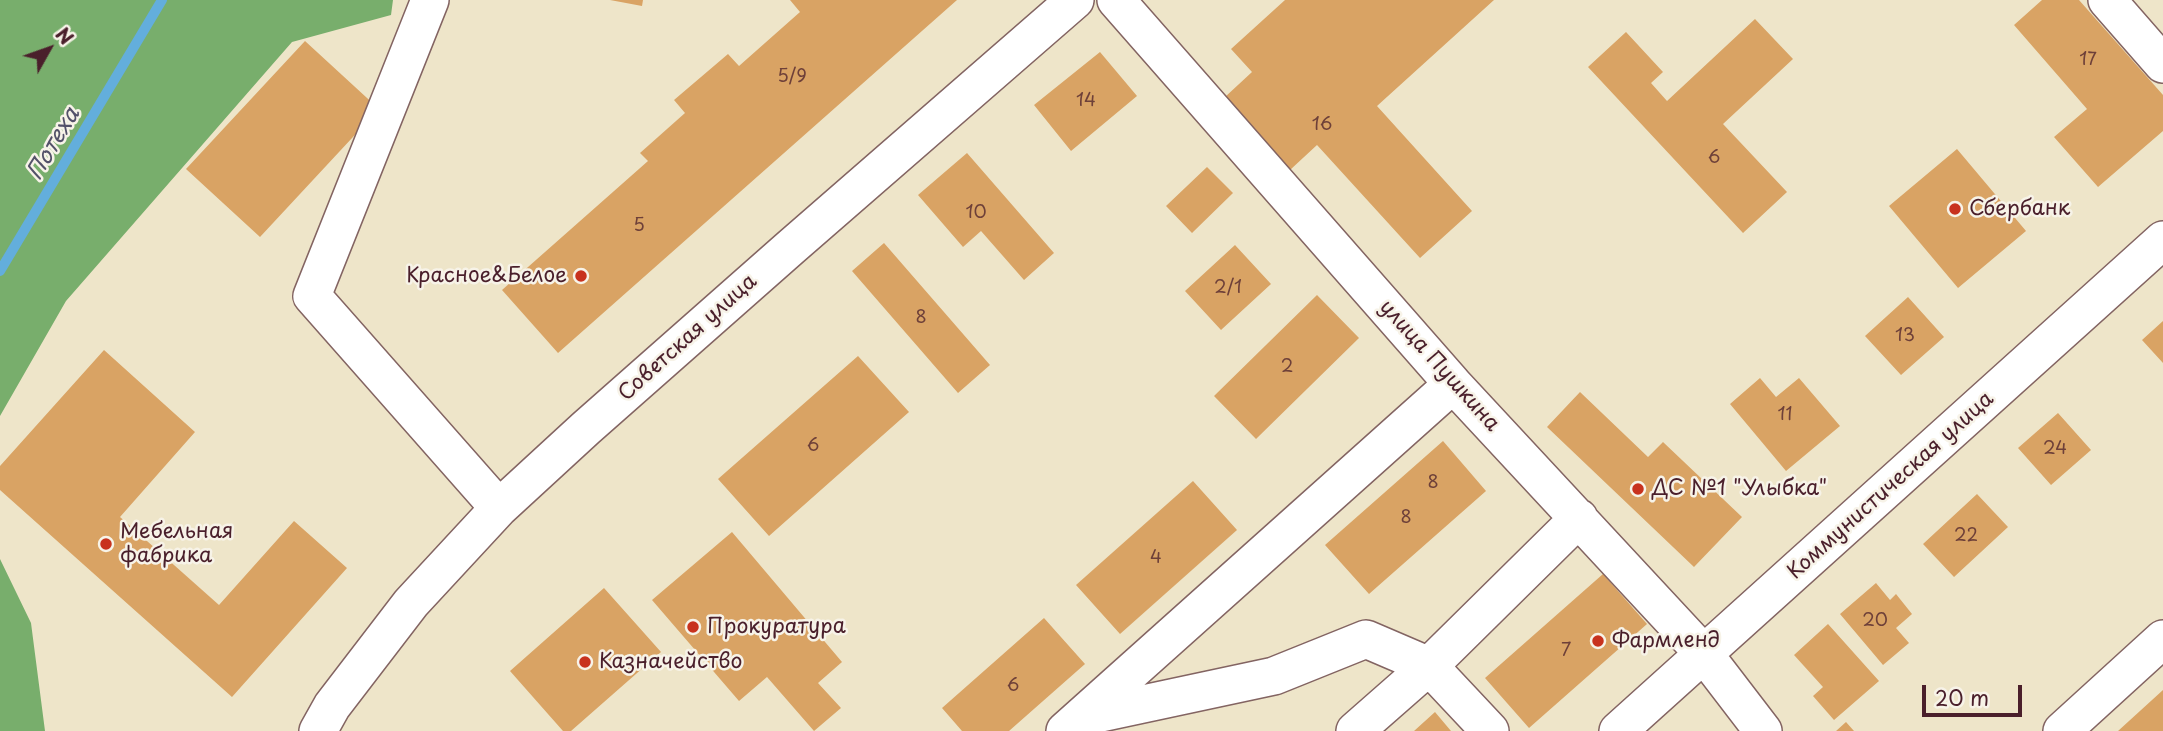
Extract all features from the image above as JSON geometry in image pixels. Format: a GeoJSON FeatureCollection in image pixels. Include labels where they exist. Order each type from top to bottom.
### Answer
{"type":"FeatureCollection","features":[{"type":"Feature","properties":{"kind":"street"},"geometry":{"type":"LineString","coordinates":[[430,0],[312,296],[499,508]]}},
{"type":"Feature","properties":{"kind":"street","name":"Советская улица"},"geometry":{"type":"LineString","coordinates":[[333,723],[411,603],[499,508],[790,247],[1075,0]]}},
{"type":"Feature","properties":{"kind":"street","name":"улица Пушкина"},"geometry":{"type":"LineString","coordinates":[[1116,0],[1453,384],[1704,654],[1763,731]]}},
{"type":"Feature","properties":{"kind":"street"},"geometry":{"type":"LineString","coordinates":[[2107,0],[2163,64]]}},
{"type":"Feature","properties":{"kind":"street","name":"Коммунистическая улица"},"geometry":{"type":"LineString","coordinates":[[1618,731],[2163,240]]}},
{"type":"Feature","properties":{"kind":"street"},"geometry":{"type":"LineString","coordinates":[[1073,724],[1453,384]]}},
{"type":"Feature","properties":{"kind":"street"},"geometry":{"type":"LineString","coordinates":[[1355,731],[1429,666],[1579,518]]}},
{"type":"Feature","properties":{"kind":"street"},"geometry":{"type":"LineString","coordinates":[[1073,724],[1274,676],[1366,639],[1429,666],[1490,731]]}},
{"type":"Feature","properties":{"kind":"street"},"geometry":{"type":"LineString","coordinates":[[2062,731],[2163,639]]}},
{"type":"Feature","properties":{"kind":"green space"},"geometry":{"type":"Polygon","coordinates":[[[0,0],[393,0],[391,15],[292,42],[66,301],[0,416],[0,0]]]}},
{"type":"Feature","properties":{"kind":"green space"},"geometry":{"type":"Polygon","coordinates":[[[0,559],[31,623],[45,731],[0,731],[0,559]]]}},
{"type":"Feature","properties":{"kind":"building"},"geometry":{"type":"Polygon","coordinates":[[[610,0],[643,0],[642,6],[610,0]]]}},
{"type":"Feature","properties":{"kind":"building"},"geometry":{"type":"Polygon","coordinates":[[[790,0],[957,0],[558,353],[502,290],[648,161],[640,153],[685,113],[674,100],[728,54],[739,66],[800,12],[790,0]]]}},
{"type":"Feature","properties":{"kind":"building"},"geometry":{"type":"Polygon","coordinates":[[[1285,0],[1494,0],[1377,106],[1472,211],[1420,258],[1317,145],[1290,170],[1225,97],[1252,72],[1231,49],[1285,0]]]}},
{"type":"Feature","properties":{"kind":"building"},"geometry":{"type":"Polygon","coordinates":[[[2042,0],[2079,0],[2163,95],[2163,131],[2098,187],[2054,137],[2087,109],[2014,25],[2042,0]]]}},
{"type":"Feature","properties":{"kind":"building"},"geometry":{"type":"Polygon","coordinates":[[[1755,19],[1793,59],[1723,124],[1787,192],[1743,233],[1588,67],[1626,32],[1663,72],[1651,83],[1667,101],[1755,19]]]}},
{"type":"Feature","properties":{"kind":"building"},"geometry":{"type":"Polygon","coordinates":[[[305,41],[379,109],[260,237],[186,169],[305,41]]]}},
{"type":"Feature","properties":{"kind":"building"},"geometry":{"type":"Polygon","coordinates":[[[1100,52],[1137,96],[1071,151],[1034,105],[1100,52]]]}},
{"type":"Feature","properties":{"kind":"building"},"geometry":{"type":"Polygon","coordinates":[[[1957,149],[2026,231],[1958,288],[1889,206],[1957,149]]]}},
{"type":"Feature","properties":{"kind":"building"},"geometry":{"type":"Polygon","coordinates":[[[967,153],[1054,253],[1024,280],[981,231],[963,247],[918,195],[967,153]]]}},
{"type":"Feature","properties":{"kind":"building"},"geometry":{"type":"Polygon","coordinates":[[[1207,167],[1233,193],[1192,233],[1166,206],[1207,167]]]}},
{"type":"Feature","properties":{"kind":"building"},"geometry":{"type":"Polygon","coordinates":[[[884,243],[990,365],[958,393],[852,271],[884,243]]]}},
{"type":"Feature","properties":{"kind":"building"},"geometry":{"type":"Polygon","coordinates":[[[1235,245],[1271,284],[1221,330],[1185,291],[1235,245]]]}},
{"type":"Feature","properties":{"kind":"building"},"geometry":{"type":"Polygon","coordinates":[[[1317,295],[1359,338],[1256,439],[1214,396],[1317,295]]]}},
{"type":"Feature","properties":{"kind":"building"},"geometry":{"type":"Polygon","coordinates":[[[1908,297],[1944,337],[1901,375],[1865,336],[1908,297]]]}},
{"type":"Feature","properties":{"kind":"building"},"geometry":{"type":"Polygon","coordinates":[[[2163,321],[2163,363],[2142,340],[2163,321]]]}},
{"type":"Feature","properties":{"kind":"building","name":"Мебельная фабрика"},"geometry":{"type":"Polygon","coordinates":[[[104,350],[195,432],[120,517],[219,605],[294,521],[347,568],[232,697],[0,490],[0,466],[104,350]]]}},
{"type":"Feature","properties":{"kind":"building"},"geometry":{"type":"Polygon","coordinates":[[[858,356],[909,412],[769,536],[718,479],[858,356]]]}},
{"type":"Feature","properties":{"kind":"building"},"geometry":{"type":"Polygon","coordinates":[[[1760,378],[1776,397],[1799,378],[1840,426],[1786,471],[1730,404],[1760,378]]]}},
{"type":"Feature","properties":{"kind":"building"},"geometry":{"type":"Polygon","coordinates":[[[1580,392],[1648,457],[1663,442],[1742,517],[1694,567],[1547,427],[1580,392]]]}},
{"type":"Feature","properties":{"kind":"building"},"geometry":{"type":"Polygon","coordinates":[[[2058,413],[2091,450],[2051,485],[2018,448],[2058,413]]]}},
{"type":"Feature","properties":{"kind":"building"},"geometry":{"type":"Polygon","coordinates":[[[1443,441],[1486,491],[1369,594],[1325,545],[1443,441]]]}},
{"type":"Feature","properties":{"kind":"building"},"geometry":{"type":"Polygon","coordinates":[[[1193,481],[1237,530],[1120,634],[1076,585],[1193,481]]]}},
{"type":"Feature","properties":{"kind":"building"},"geometry":{"type":"Polygon","coordinates":[[[1977,494],[2008,527],[1954,577],[1923,544],[1977,494]]]}},
{"type":"Feature","properties":{"kind":"building"},"geometry":{"type":"Polygon","coordinates":[[[732,532],[842,662],[818,683],[841,708],[814,731],[767,677],[739,701],[652,600],[732,532]]]}},
{"type":"Feature","properties":{"kind":"building"},"geometry":{"type":"Polygon","coordinates":[[[1603,574],[1647,624],[1529,728],[1485,678],[1603,574]]]}},
{"type":"Feature","properties":{"kind":"building"},"geometry":{"type":"Polygon","coordinates":[[[1876,583],[1890,600],[1896,594],[1912,614],[1896,628],[1909,643],[1883,665],[1840,614],[1876,583]]]}},
{"type":"Feature","properties":{"kind":"building","name":"Казначейство"},"geometry":{"type":"Polygon","coordinates":[[[604,588],[661,652],[571,731],[563,731],[510,671],[604,588]]]}},
{"type":"Feature","properties":{"kind":"building"},"geometry":{"type":"Polygon","coordinates":[[[1044,618],[1085,664],[1009,731],[962,731],[942,708],[1044,618]]]}},
{"type":"Feature","properties":{"kind":"building"},"geometry":{"type":"Polygon","coordinates":[[[1828,624],[1879,681],[1834,720],[1813,696],[1823,687],[1794,655],[1828,624]]]}},
{"type":"Feature","properties":{"kind":"building"},"geometry":{"type":"Polygon","coordinates":[[[2163,690],[2163,731],[2118,731],[2163,690]]]}},
{"type":"Feature","properties":{"kind":"building"},"geometry":{"type":"Polygon","coordinates":[[[1435,712],[1451,731],[1414,731],[1435,712]]]}},
{"type":"Feature","properties":{"kind":"building"},"geometry":{"type":"Polygon","coordinates":[[[1846,722],[1854,731],[1836,731],[1846,722]]]}},
{"type":"Feature","properties":{"kind":"waterway","name":"Потеха"},"geometry":{"type":"LineString","coordinates":[[0,271],[162,0]]}},
{"type":"Feature","properties":{"kind":"place","name":"Сбербанк"},"geometry":{"type":"Point","coordinates":[1955,209]}},
{"type":"Feature","properties":{"kind":"place","name":"Красное&Белое"},"geometry":{"type":"Point","coordinates":[581,276]}},
{"type":"Feature","properties":{"kind":"place","name":"ДС №1 \"Улыбка\""},"geometry":{"type":"Point","coordinates":[1638,489]}},
{"type":"Feature","properties":{"kind":"place","name":"Мебельная фабрика"},"geometry":{"type":"Point","coordinates":[106,544]}},
{"type":"Feature","properties":{"kind":"place","name":"Прокуратура"},"geometry":{"type":"Point","coordinates":[693,627]}},
{"type":"Feature","properties":{"kind":"place","name":"Фармленд"},"geometry":{"type":"Point","coordinates":[1598,641]}},
{"type":"Feature","properties":{"kind":"place","name":"Казначейство"},"geometry":{"type":"Point","coordinates":[585,662]}}]}
